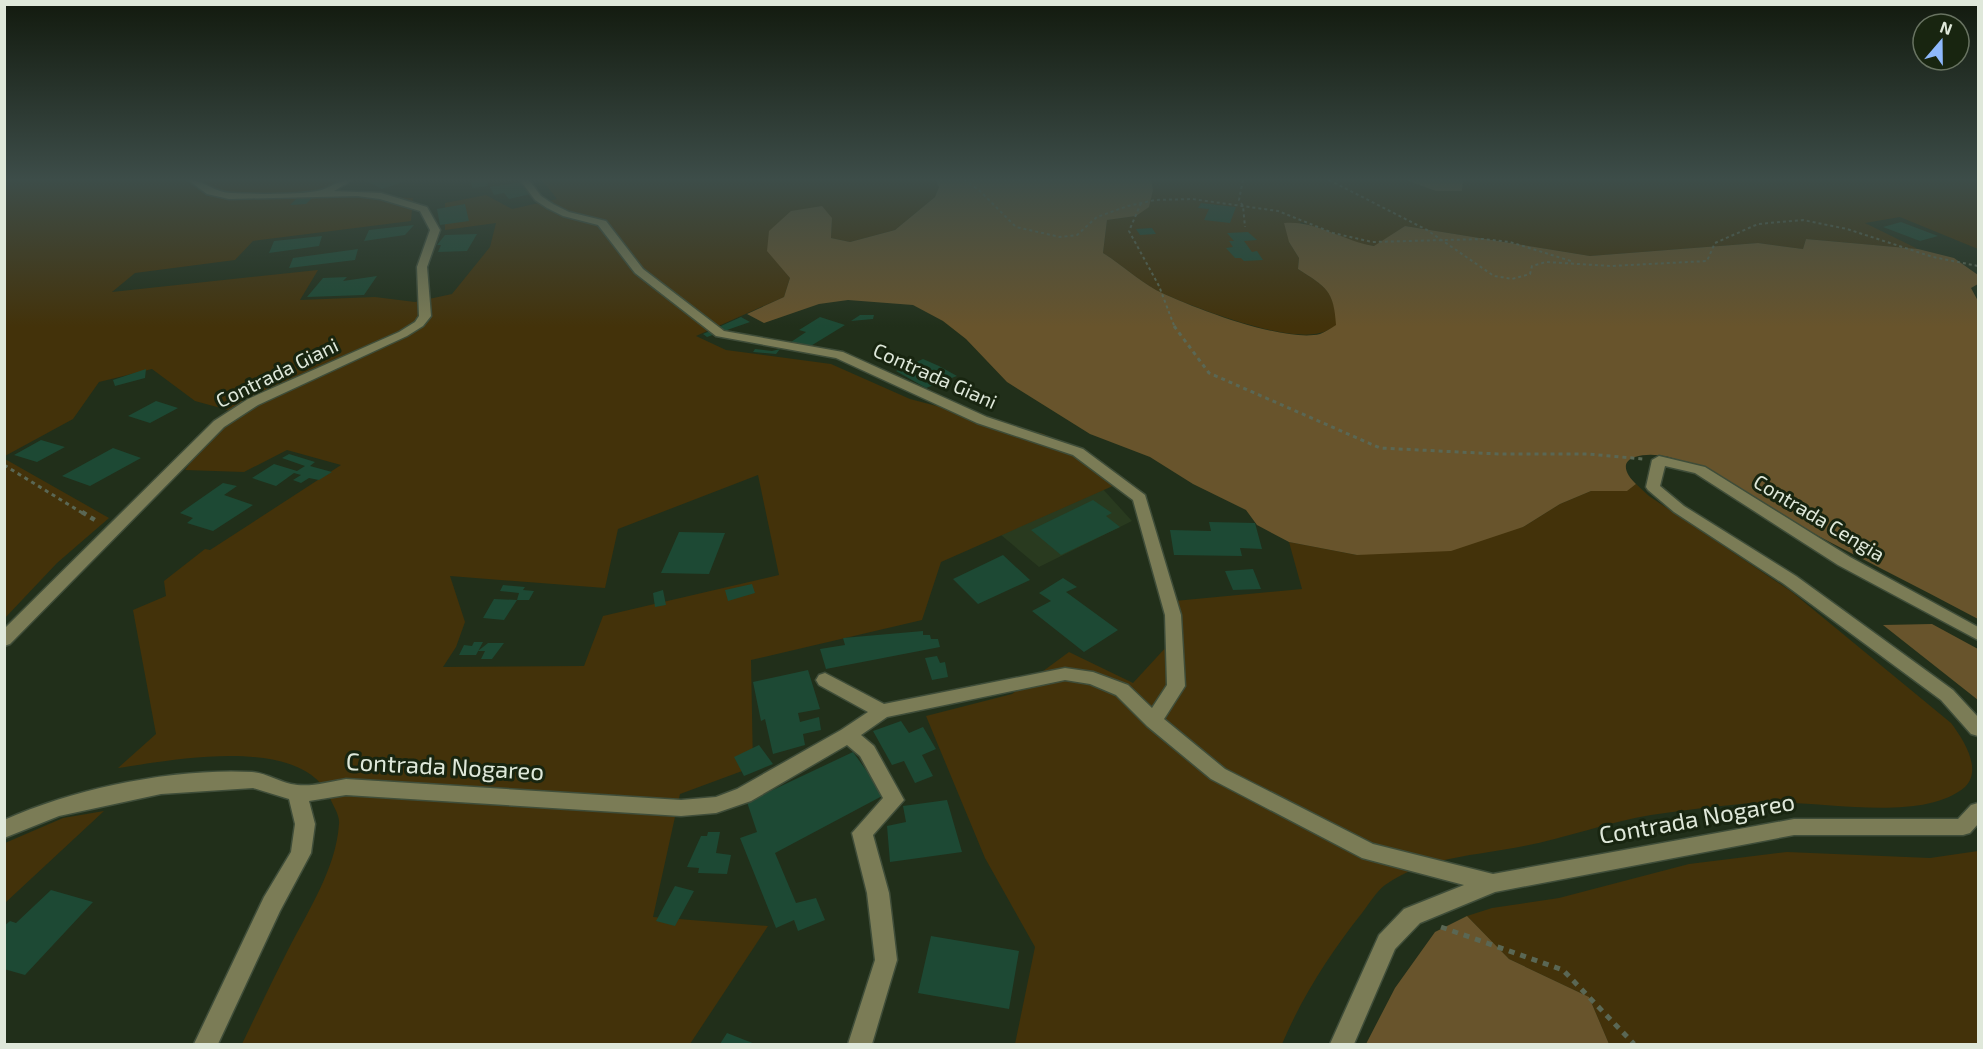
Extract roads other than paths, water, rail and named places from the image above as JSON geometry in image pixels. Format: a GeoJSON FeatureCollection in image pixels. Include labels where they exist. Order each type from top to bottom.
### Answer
{"type":"FeatureCollection","features":[{"type":"Feature","properties":{"kind":"street","name":"Contrada Giani"},"geometry":{"type":"LineString","coordinates":[[4,640],[219,424],[253,402],[403,334],[425,316],[422,267],[434,229]]}},
{"type":"Feature","properties":{"kind":"street","name":"Contrada Giani"},"geometry":{"type":"LineString","coordinates":[[607,229],[639,271],[720,334],[839,355],[982,420],[1078,452],[1140,498],[1173,615],[1176,686],[1153,721]]}},
{"type":"Feature","properties":{"kind":"street","name":"Contrada Cengia"},"geometry":{"type":"LineString","coordinates":[[1978,633],[1844,561],[1700,470],[1659,460],[1653,487],[1679,509],[1790,580],[1947,695],[1978,729]]}},
{"type":"Feature","properties":{"kind":"street","name":"Contrada Nogareo"},"geometry":{"type":"LineString","coordinates":[[297,793],[346,787],[681,808],[716,805],[744,795],[848,735],[882,711],[1065,674],[1093,678],[1122,690],[1153,721],[1218,774],[1369,852],[1493,883]]}},
{"type":"Feature","properties":{"kind":"street"},"geometry":{"type":"LineString","coordinates":[[825,680],[882,711]]}},
{"type":"Feature","properties":{"kind":"street"},"geometry":{"type":"LineString","coordinates":[[848,735],[867,751],[894,800],[862,832],[878,893],[886,960],[860,1044]]}},
{"type":"Feature","properties":{"kind":"street"},"geometry":{"type":"LineString","coordinates":[[4,830],[21,821],[75,805],[166,784],[255,780],[297,793],[305,824],[301,853],[272,904],[206,1044]]}},
{"type":"Feature","properties":{"kind":"street","name":"Contrada Nogareo"},"geometry":{"type":"LineString","coordinates":[[1342,1044],[1387,942],[1412,916],[1493,883],[1794,827],[1963,827],[1978,811]]}}]}
